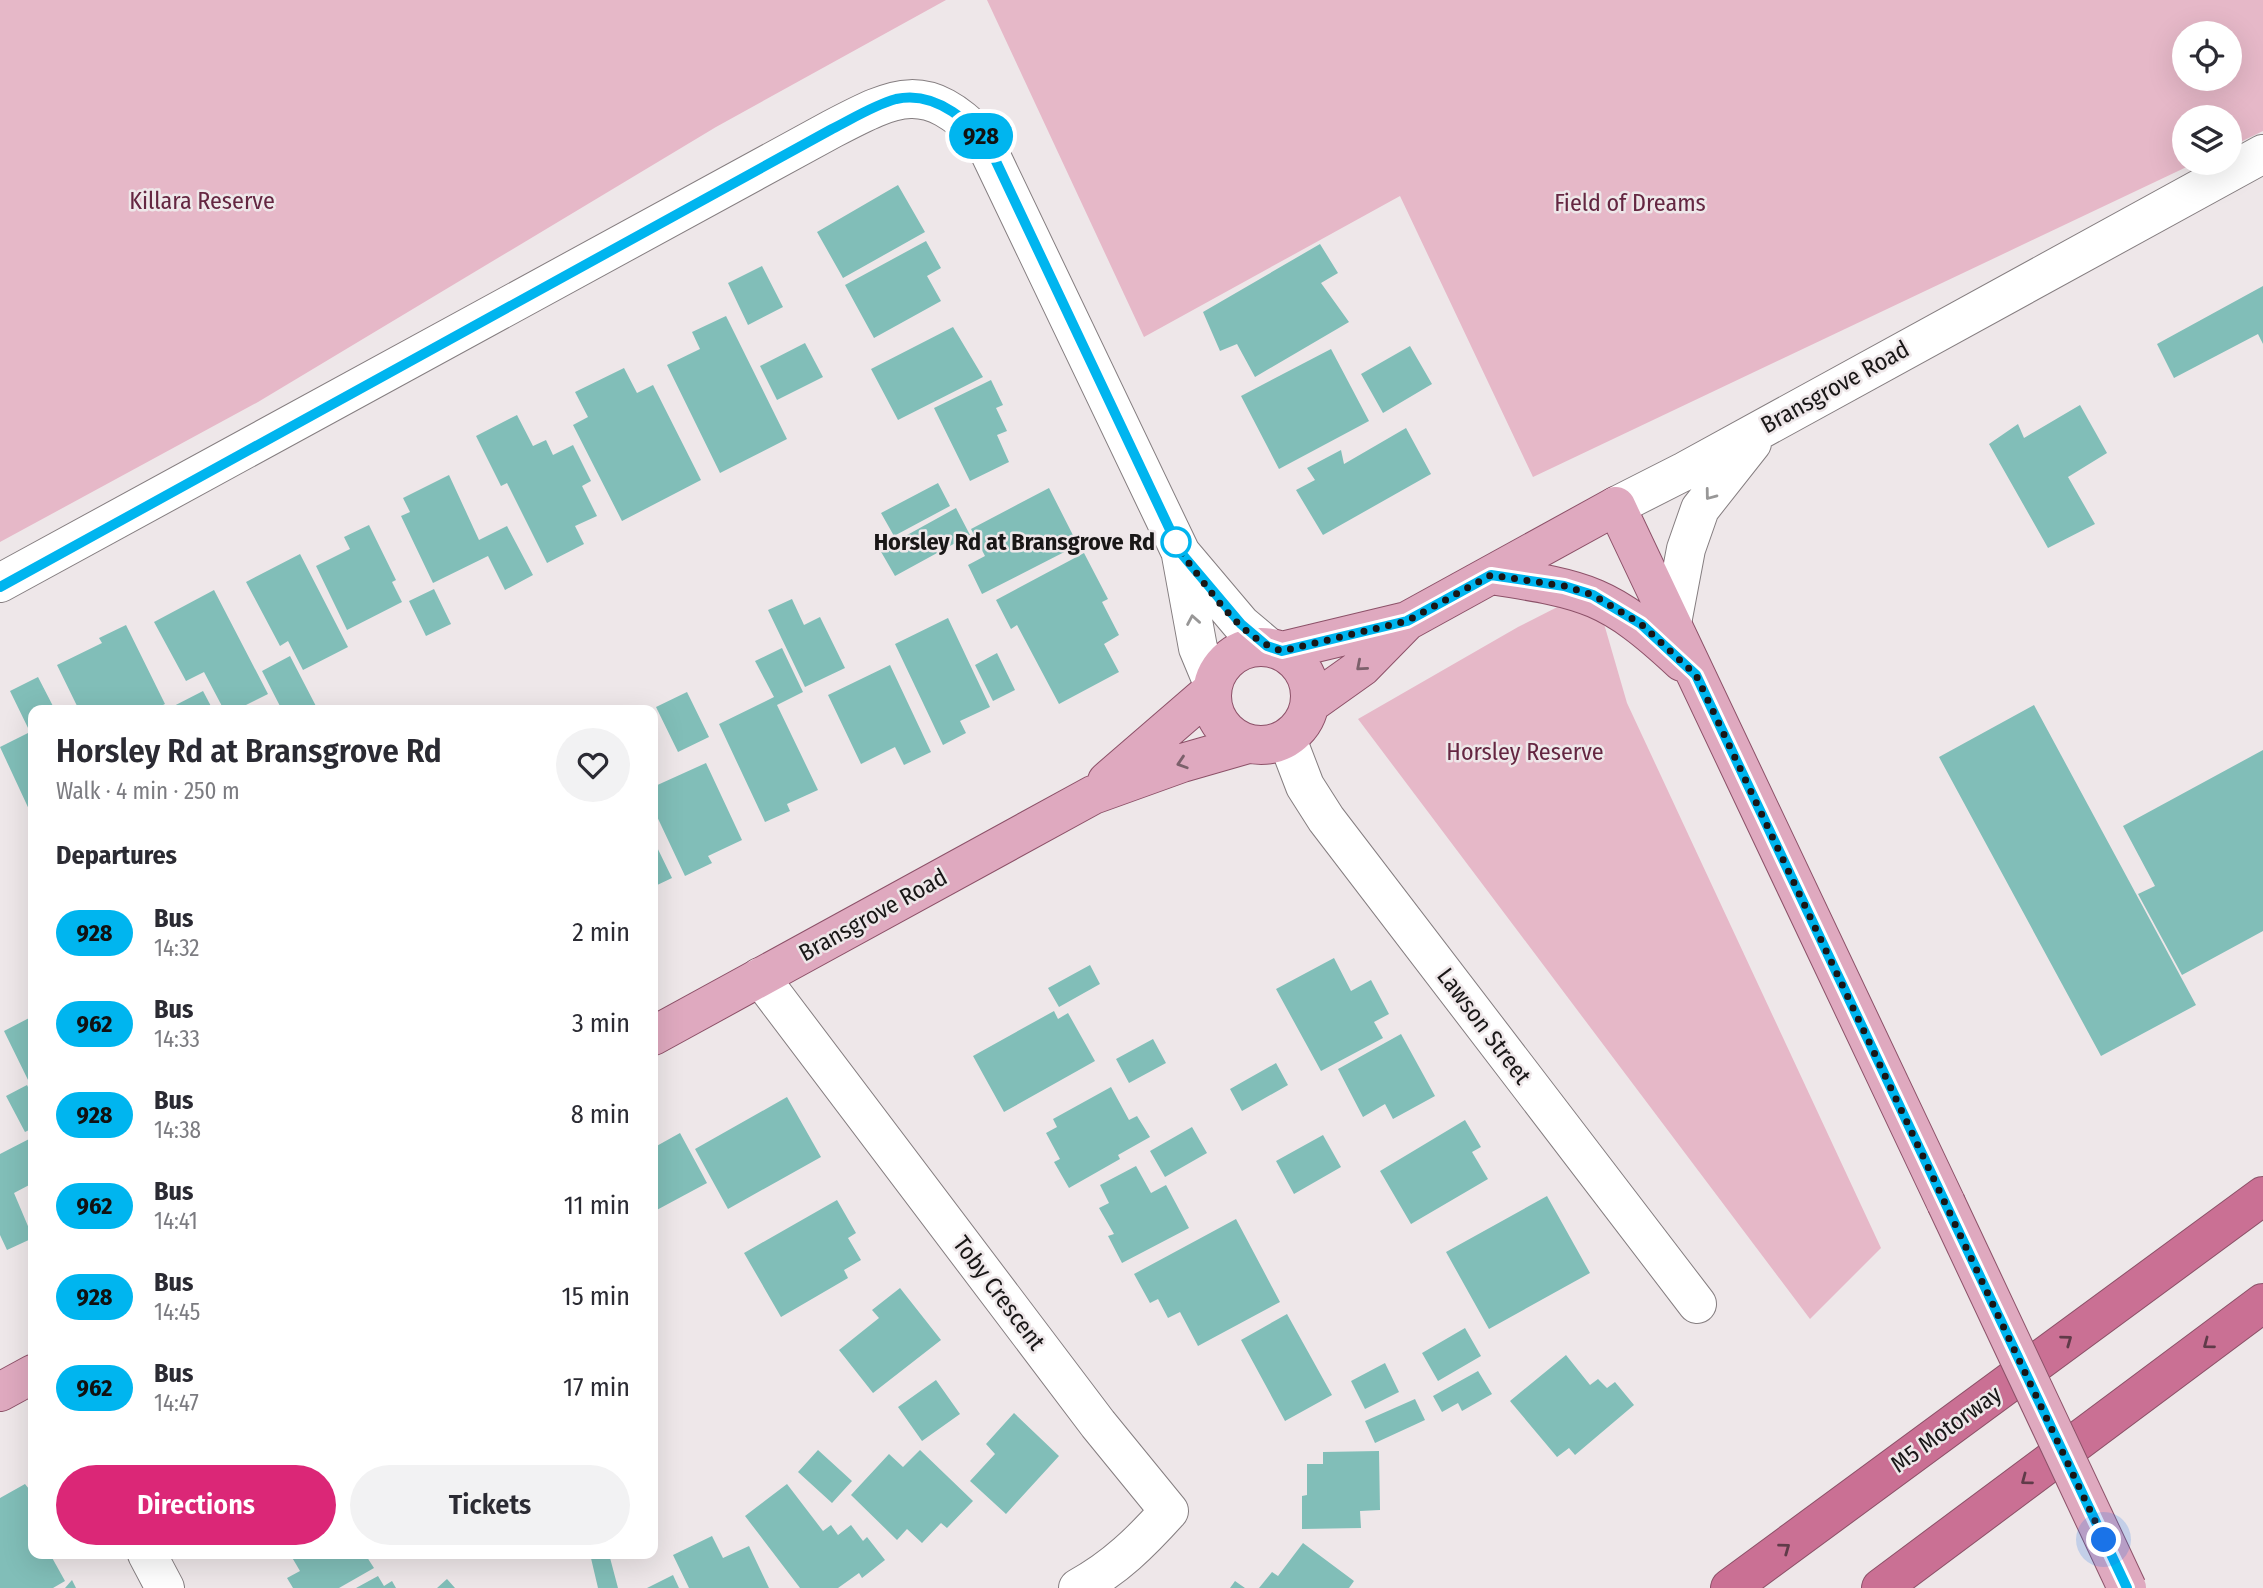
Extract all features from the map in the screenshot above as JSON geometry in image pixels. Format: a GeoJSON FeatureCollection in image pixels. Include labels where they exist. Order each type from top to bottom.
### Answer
{"type":"FeatureCollection","features":[{"type":"Feature","properties":{"kind":"highway","name":"M5 Motorway"},"geometry":{"type":"LineString","coordinates":[[1730,1588],[2263,1196]]}},
{"type":"Feature","properties":{"kind":"highway"},"geometry":{"type":"LineString","coordinates":[[1881,1588],[2263,1303]]}},
{"type":"Feature","properties":{"kind":"main road","name":"Bransgrove Road"},"geometry":{"type":"LineString","coordinates":[[1275,649],[1407,621],[1616,506]]}},
{"type":"Feature","properties":{"kind":"main road"},"geometry":{"type":"LineString","coordinates":[[1616,506],[2127,1588]]}},
{"type":"Feature","properties":{"kind":"main road"},"geometry":{"type":"LineString","coordinates":[[1491,575],[1564,586],[1593,595],[1641,624],[1696,675]]}},
{"type":"Feature","properties":{"kind":"main road","name":"Bransgrove Road"},"geometry":{"type":"LineString","coordinates":[[1310,704],[1362,667],[1407,621]]}},
{"type":"Feature","properties":{"kind":"main road"},"geometry":{"type":"LineString","coordinates":[[1251,648],[1275,649],[1296,660],[1306,673],[1311,688],[1310,704],[1305,719],[1287,739],[1274,745],[1248,744],[1226,731],[1218,721],[1212,688],[1224,663],[1236,654],[1251,648]]}},
{"type":"Feature","properties":{"kind":"main road","name":"Bransgrove Road"},"geometry":{"type":"LineString","coordinates":[[1093,795],[1212,688]]}},
{"type":"Feature","properties":{"kind":"main road","name":"Bransgrove Road"},"geometry":{"type":"LineString","coordinates":[[658,1032],[1093,795],[1182,762],[1248,744]]}},
{"type":"Feature","properties":{"kind":"main road"},"geometry":{"type":"LineString","coordinates":[[0,1392],[28,1377]]}},
{"type":"Feature","properties":{"kind":"street"},"geometry":{"type":"LineString","coordinates":[[4,583],[832,129],[887,103],[917,98],[954,113],[983,139],[1181,553],[1241,624],[1275,649]]}},
{"type":"Feature","properties":{"kind":"street","name":"Bransgrove Road"},"geometry":{"type":"LineString","coordinates":[[1616,506],[1685,471],[2263,155]]}},
{"type":"Feature","properties":{"kind":"street"},"geometry":{"type":"LineString","coordinates":[[1672,623],[1686,549],[1700,509],[1769,423]]}},
{"type":"Feature","properties":{"kind":"street"},"geometry":{"type":"LineString","coordinates":[[1181,553],[1198,648],[1212,688]]}},
{"type":"Feature","properties":{"kind":"street","name":"Lawson Street"},"geometry":{"type":"LineString","coordinates":[[1287,739],[1305,786],[1326,819],[1697,1304]]}},
{"type":"Feature","properties":{"kind":"street","name":"Toby Crescent"},"geometry":{"type":"LineString","coordinates":[[760,977],[1098,1424],[1169,1511],[1126,1557],[1106,1573],[1078,1588]]}},
{"type":"Feature","properties":{"kind":"street"},"geometry":{"type":"LineString","coordinates":[[150,1559],[165,1588]]}},
{"type":"Feature","properties":{"kind":"green space","name":"Killara Reserve"},"geometry":{"type":"Polygon","coordinates":[[[0,0],[946,0],[716,127],[258,402],[0,542],[0,0]]]}},
{"type":"Feature","properties":{"kind":"green space","name":"Field of Dreams"},"geometry":{"type":"Polygon","coordinates":[[[987,0],[2263,0],[2263,131],[2242,141],[2242,105],[2172,105],[2172,174],[1533,477],[1400,196],[1144,337],[987,0]]]}},
{"type":"Feature","properties":{"kind":"green space","name":"Horsley Reserve"},"geometry":{"type":"Polygon","coordinates":[[[1581,595],[1598,603],[1627,703],[1881,1248],[1810,1319],[1358,719],[1518,627],[1581,595]]]}},
{"type":"Feature","properties":{"kind":"building"},"geometry":{"type":"Polygon","coordinates":[[[898,185],[925,232],[843,278],[817,232],[898,185]]]}},
{"type":"Feature","properties":{"kind":"building"},"geometry":{"type":"Polygon","coordinates":[[[926,241],[941,268],[927,276],[941,301],[874,338],[845,285],[926,241]]]}},
{"type":"Feature","properties":{"kind":"building"},"geometry":{"type":"Polygon","coordinates":[[[1320,244],[1338,273],[1321,283],[1349,322],[1255,377],[1237,344],[1220,351],[1203,312],[1320,244]]]}},
{"type":"Feature","properties":{"kind":"building"},"geometry":{"type":"Polygon","coordinates":[[[762,266],[783,307],[748,325],[728,283],[762,266]]]}},
{"type":"Feature","properties":{"kind":"building"},"geometry":{"type":"Polygon","coordinates":[[[2263,286],[2263,344],[2258,334],[2174,378],[2157,344],[2263,286]]]}},
{"type":"Feature","properties":{"kind":"building"},"geometry":{"type":"Polygon","coordinates":[[[726,316],[787,439],[720,473],[667,365],[700,349],[692,332],[726,316]]]}},
{"type":"Feature","properties":{"kind":"building"},"geometry":{"type":"Polygon","coordinates":[[[953,327],[983,377],[898,420],[871,369],[953,327]]]}},
{"type":"Feature","properties":{"kind":"building"},"geometry":{"type":"Polygon","coordinates":[[[805,343],[823,377],[777,400],[760,366],[805,343]]]}},
{"type":"Feature","properties":{"kind":"building"},"geometry":{"type":"Polygon","coordinates":[[[1410,346],[1432,384],[1383,413],[1361,374],[1410,346]]]}},
{"type":"Feature","properties":{"kind":"building"},"geometry":{"type":"Polygon","coordinates":[[[1331,349],[1369,421],[1279,469],[1241,396],[1331,349]]]}},
{"type":"Feature","properties":{"kind":"building"},"geometry":{"type":"Polygon","coordinates":[[[624,368],[637,393],[653,385],[701,480],[622,521],[573,425],[588,417],[575,392],[624,368]]]}},
{"type":"Feature","properties":{"kind":"building"},"geometry":{"type":"Polygon","coordinates":[[[991,380],[1003,405],[996,408],[1007,431],[997,435],[1009,462],[970,481],[934,408],[991,380]]]}},
{"type":"Feature","properties":{"kind":"building"},"geometry":{"type":"Polygon","coordinates":[[[2080,405],[2107,453],[2068,477],[2095,524],[2048,548],[1989,444],[2018,424],[2024,438],[2080,405]]]}},
{"type":"Feature","properties":{"kind":"building"},"geometry":{"type":"Polygon","coordinates":[[[517,415],[533,446],[546,440],[553,455],[573,445],[591,481],[582,486],[597,516],[575,526],[584,544],[547,563],[507,483],[501,486],[476,436],[517,415]]]}},
{"type":"Feature","properties":{"kind":"building"},"geometry":{"type":"Polygon","coordinates":[[[1406,428],[1431,474],[1323,535],[1296,490],[1315,480],[1307,468],[1341,450],[1344,464],[1406,428]]]}},
{"type":"Feature","properties":{"kind":"building"},"geometry":{"type":"Polygon","coordinates":[[[449,475],[479,540],[507,526],[533,575],[505,590],[488,556],[433,583],[401,516],[410,512],[403,498],[449,475]]]}},
{"type":"Feature","properties":{"kind":"building"},"geometry":{"type":"Polygon","coordinates":[[[938,483],[950,506],[894,536],[881,513],[938,483]]]}},
{"type":"Feature","properties":{"kind":"building"},"geometry":{"type":"Polygon","coordinates":[[[1049,488],[1078,545],[982,594],[968,565],[985,556],[971,529],[1049,488]]]}},
{"type":"Feature","properties":{"kind":"building"},"geometry":{"type":"Polygon","coordinates":[[[956,508],[970,535],[895,576],[880,550],[956,508]]]}},
{"type":"Feature","properties":{"kind":"building"},"geometry":{"type":"Polygon","coordinates":[[[369,525],[396,580],[392,582],[402,602],[347,630],[316,566],[350,549],[344,537],[369,525]]]}},
{"type":"Feature","properties":{"kind":"building"},"geometry":{"type":"Polygon","coordinates":[[[1084,553],[1108,599],[1102,602],[1119,635],[1104,644],[1119,672],[1059,704],[1017,625],[1011,629],[996,600],[1084,553]]]}},
{"type":"Feature","properties":{"kind":"building"},"geometry":{"type":"Polygon","coordinates":[[[300,554],[348,647],[303,670],[288,641],[280,646],[246,582],[300,554]]]}},
{"type":"Feature","properties":{"kind":"building"},"geometry":{"type":"Polygon","coordinates":[[[434,589],[451,624],[426,636],[409,601],[434,589]]]}},
{"type":"Feature","properties":{"kind":"building"},"geometry":{"type":"Polygon","coordinates":[[[214,590],[268,694],[246,705],[221,705],[204,672],[186,681],[154,622],[214,590]]]}},
{"type":"Feature","properties":{"kind":"building"},"geometry":{"type":"Polygon","coordinates":[[[792,599],[804,625],[820,617],[845,668],[805,687],[768,610],[792,599]]]}},
{"type":"Feature","properties":{"kind":"building"},"geometry":{"type":"Polygon","coordinates":[[[948,618],[990,707],[960,721],[966,733],[943,745],[895,644],[948,618]]]}},
{"type":"Feature","properties":{"kind":"building"},"geometry":{"type":"Polygon","coordinates":[[[126,625],[165,704],[77,705],[57,665],[102,643],[99,638],[126,625]]]}},
{"type":"Feature","properties":{"kind":"building"},"geometry":{"type":"Polygon","coordinates":[[[782,648],[803,692],[777,705],[818,790],[787,804],[790,811],[765,822],[719,724],[774,697],[755,661],[782,648]]]}},
{"type":"Feature","properties":{"kind":"building"},"geometry":{"type":"Polygon","coordinates":[[[997,653],[1015,690],[993,701],[975,665],[997,653]]]}},
{"type":"Feature","properties":{"kind":"building"},"geometry":{"type":"Polygon","coordinates":[[[290,656],[315,705],[279,705],[262,671],[290,656]]]}},
{"type":"Feature","properties":{"kind":"building"},"geometry":{"type":"Polygon","coordinates":[[[890,665],[931,752],[904,765],[895,747],[861,764],[828,695],[890,665]]]}},
{"type":"Feature","properties":{"kind":"building"},"geometry":{"type":"Polygon","coordinates":[[[38,677],[52,705],[28,705],[28,728],[10,691],[38,677]]]}},
{"type":"Feature","properties":{"kind":"building"},"geometry":{"type":"Polygon","coordinates":[[[203,691],[210,705],[176,705],[203,691]]]}},
{"type":"Feature","properties":{"kind":"building"},"geometry":{"type":"Polygon","coordinates":[[[687,692],[709,737],[678,752],[658,706],[687,692]]]}},
{"type":"Feature","properties":{"kind":"building"},"geometry":{"type":"Polygon","coordinates":[[[2034,705],[2196,1005],[2101,1056],[1939,757],[2034,705]]]}},
{"type":"Feature","properties":{"kind":"building"},"geometry":{"type":"Polygon","coordinates":[[[28,733],[28,807],[0,747],[28,733]]]}},
{"type":"Feature","properties":{"kind":"building"},"geometry":{"type":"Polygon","coordinates":[[[2263,750],[2263,931],[2182,975],[2138,894],[2155,886],[2123,826],[2263,750]]]}},
{"type":"Feature","properties":{"kind":"building"},"geometry":{"type":"Polygon","coordinates":[[[706,763],[742,840],[708,856],[712,863],[685,876],[658,819],[658,785],[706,763]]]}},
{"type":"Feature","properties":{"kind":"building"},"geometry":{"type":"Polygon","coordinates":[[[658,849],[672,878],[658,885],[658,849]]]}},
{"type":"Feature","properties":{"kind":"building"},"geometry":{"type":"Polygon","coordinates":[[[1334,958],[1351,991],[1371,980],[1389,1014],[1374,1022],[1383,1038],[1321,1071],[1276,989],[1334,958]]]}},
{"type":"Feature","properties":{"kind":"building"},"geometry":{"type":"Polygon","coordinates":[[[1090,965],[1100,984],[1059,1007],[1048,988],[1090,965]]]}},
{"type":"Feature","properties":{"kind":"building"},"geometry":{"type":"Polygon","coordinates":[[[1054,1011],[1058,1019],[1068,1013],[1095,1061],[1004,1112],[973,1056],[1054,1011]]]}},
{"type":"Feature","properties":{"kind":"building"},"geometry":{"type":"Polygon","coordinates":[[[28,1019],[28,1080],[4,1031],[28,1019]]]}},
{"type":"Feature","properties":{"kind":"building"},"geometry":{"type":"Polygon","coordinates":[[[1401,1034],[1435,1096],[1393,1119],[1385,1104],[1363,1117],[1338,1069],[1401,1034]]]}},
{"type":"Feature","properties":{"kind":"building"},"geometry":{"type":"Polygon","coordinates":[[[1153,1039],[1166,1063],[1129,1083],[1116,1059],[1153,1039]]]}},
{"type":"Feature","properties":{"kind":"building"},"geometry":{"type":"Polygon","coordinates":[[[1276,1063],[1288,1085],[1242,1111],[1230,1089],[1276,1063]]]}},
{"type":"Feature","properties":{"kind":"building"},"geometry":{"type":"Polygon","coordinates":[[[27,1085],[28,1130],[25,1132],[6,1096],[27,1085]]]}},
{"type":"Feature","properties":{"kind":"building"},"geometry":{"type":"Polygon","coordinates":[[[1111,1087],[1129,1120],[1137,1116],[1150,1137],[1118,1155],[1120,1159],[1069,1188],[1054,1162],[1060,1159],[1046,1133],[1057,1127],[1053,1119],[1111,1087]]]}},
{"type":"Feature","properties":{"kind":"building"},"geometry":{"type":"Polygon","coordinates":[[[787,1097],[821,1157],[728,1209],[695,1149],[787,1097]]]}},
{"type":"Feature","properties":{"kind":"building"},"geometry":{"type":"Polygon","coordinates":[[[1465,1120],[1481,1147],[1472,1152],[1488,1179],[1411,1224],[1380,1171],[1465,1120]]]}},
{"type":"Feature","properties":{"kind":"building"},"geometry":{"type":"Polygon","coordinates":[[[1192,1127],[1207,1153],[1165,1177],[1150,1151],[1192,1127]]]}},
{"type":"Feature","properties":{"kind":"building"},"geometry":{"type":"Polygon","coordinates":[[[680,1133],[707,1183],[658,1209],[658,1145],[680,1133]]]}},
{"type":"Feature","properties":{"kind":"building"},"geometry":{"type":"Polygon","coordinates":[[[1323,1135],[1341,1167],[1294,1194],[1276,1161],[1323,1135]]]}},
{"type":"Feature","properties":{"kind":"building"},"geometry":{"type":"Polygon","coordinates":[[[28,1140],[28,1186],[14,1193],[28,1226],[28,1240],[7,1250],[0,1235],[0,1154],[28,1140]]]}},
{"type":"Feature","properties":{"kind":"building"},"geometry":{"type":"Polygon","coordinates":[[[1136,1166],[1151,1193],[1166,1185],[1189,1228],[1122,1263],[1108,1236],[1114,1234],[1099,1208],[1109,1203],[1100,1185],[1136,1166]]]}},
{"type":"Feature","properties":{"kind":"building"},"geometry":{"type":"Polygon","coordinates":[[[1547,1196],[1590,1273],[1489,1329],[1446,1252],[1547,1196]]]}},
{"type":"Feature","properties":{"kind":"building"},"geometry":{"type":"Polygon","coordinates":[[[837,1200],[856,1233],[848,1238],[861,1260],[844,1270],[848,1278],[781,1317],[744,1253],[837,1200]]]}},
{"type":"Feature","properties":{"kind":"building"},"geometry":{"type":"Polygon","coordinates":[[[1236,1219],[1280,1302],[1198,1346],[1180,1312],[1168,1318],[1158,1299],[1150,1303],[1134,1274],[1236,1219]]]}},
{"type":"Feature","properties":{"kind":"building"},"geometry":{"type":"Polygon","coordinates":[[[900,1288],[941,1340],[873,1393],[839,1350],[879,1318],[872,1310],[900,1288]]]}},
{"type":"Feature","properties":{"kind":"building"},"geometry":{"type":"Polygon","coordinates":[[[1287,1314],[1332,1395],[1285,1421],[1241,1340],[1287,1314]]]}},
{"type":"Feature","properties":{"kind":"building"},"geometry":{"type":"Polygon","coordinates":[[[1465,1328],[1481,1356],[1438,1381],[1422,1353],[1465,1328]]]}},
{"type":"Feature","properties":{"kind":"building"},"geometry":{"type":"Polygon","coordinates":[[[1566,1355],[1590,1385],[1598,1379],[1607,1388],[1615,1382],[1634,1405],[1575,1455],[1569,1448],[1557,1457],[1510,1401],[1566,1355]]]}},
{"type":"Feature","properties":{"kind":"building"},"geometry":{"type":"Polygon","coordinates":[[[1385,1363],[1399,1392],[1365,1409],[1351,1381],[1385,1363]]]}},
{"type":"Feature","properties":{"kind":"building"},"geometry":{"type":"Polygon","coordinates":[[[1478,1371],[1492,1394],[1462,1411],[1458,1403],[1442,1412],[1433,1396],[1478,1371]]]}},
{"type":"Feature","properties":{"kind":"building"},"geometry":{"type":"Polygon","coordinates":[[[936,1380],[960,1414],[922,1441],[898,1407],[936,1380]]]}},
{"type":"Feature","properties":{"kind":"building"},"geometry":{"type":"Polygon","coordinates":[[[1415,1399],[1425,1420],[1375,1443],[1365,1421],[1415,1399]]]}},
{"type":"Feature","properties":{"kind":"building"},"geometry":{"type":"Polygon","coordinates":[[[1014,1413],[1059,1456],[1006,1514],[970,1481],[995,1454],[986,1444],[1014,1413]]]}},
{"type":"Feature","properties":{"kind":"building"},"geometry":{"type":"Polygon","coordinates":[[[818,1450],[852,1481],[832,1503],[798,1472],[818,1450]]]}},
{"type":"Feature","properties":{"kind":"building"},"geometry":{"type":"Polygon","coordinates":[[[920,1450],[973,1501],[947,1528],[941,1523],[922,1543],[907,1529],[897,1540],[851,1495],[889,1454],[903,1467],[920,1450]]]}},
{"type":"Feature","properties":{"kind":"building"},"geometry":{"type":"Polygon","coordinates":[[[1379,1451],[1380,1510],[1360,1511],[1361,1528],[1302,1529],[1302,1496],[1307,1495],[1307,1464],[1323,1464],[1323,1452],[1379,1451]]]}},
{"type":"Feature","properties":{"kind":"building"},"geometry":{"type":"Polygon","coordinates":[[[25,1484],[28,1488],[28,1559],[53,1559],[65,1581],[53,1588],[0,1588],[0,1498],[25,1484]]]}},
{"type":"Feature","properties":{"kind":"building"},"geometry":{"type":"Polygon","coordinates":[[[787,1484],[823,1531],[831,1525],[838,1535],[851,1525],[863,1541],[867,1537],[885,1560],[862,1578],[859,1573],[838,1588],[800,1588],[745,1516],[787,1484]]]}},
{"type":"Feature","properties":{"kind":"building"},"geometry":{"type":"Polygon","coordinates":[[[712,1536],[723,1558],[749,1546],[769,1588],[689,1588],[673,1555],[712,1536]]]}},
{"type":"Feature","properties":{"kind":"building"},"geometry":{"type":"Polygon","coordinates":[[[1303,1543],[1354,1581],[1349,1588],[1259,1588],[1272,1572],[1278,1576],[1303,1543]]]}},
{"type":"Feature","properties":{"kind":"building"},"geometry":{"type":"Polygon","coordinates":[[[293,1559],[368,1559],[374,1568],[339,1588],[293,1588],[287,1578],[300,1571],[293,1559]]]}},
{"type":"Feature","properties":{"kind":"building"},"geometry":{"type":"Polygon","coordinates":[[[591,1559],[610,1559],[618,1588],[598,1588],[591,1559]]]}},
{"type":"Feature","properties":{"kind":"building"},"geometry":{"type":"Polygon","coordinates":[[[673,1575],[679,1588],[647,1588],[673,1575]]]}},
{"type":"Feature","properties":{"kind":"building"},"geometry":{"type":"Polygon","coordinates":[[[378,1576],[384,1586],[392,1581],[396,1588],[356,1588],[378,1576]]]}},
{"type":"Feature","properties":{"kind":"building"},"geometry":{"type":"Polygon","coordinates":[[[447,1579],[455,1588],[437,1588],[447,1579]]]}},
{"type":"Feature","properties":{"kind":"building"},"geometry":{"type":"Polygon","coordinates":[[[72,1580],[76,1588],[65,1588],[72,1580]]]}},
{"type":"Feature","properties":{"kind":"building"},"geometry":{"type":"Polygon","coordinates":[[[1235,1581],[1245,1588],[1230,1588],[1235,1581]]]}},
{"type":"Feature","properties":{"kind":"bus line","name":"928"},"geometry":{"type":"LineString","coordinates":[[0,587],[832,129],[897,99],[917,98],[936,103],[970,125],[993,155],[1181,553],[1241,624],[1267,646],[1282,651],[1407,621],[1491,575],[1564,586],[1593,595],[1618,607],[1641,624],[1696,675],[2127,1588]]}},
{"type":"Feature","properties":{"kind":"place","name":"Horsley Rd at Bransgrove Rd"},"geometry":{"type":"Point","coordinates":[1176,542]}},
{"type":"Feature","properties":{"kind":"route"},"geometry":{"type":"LineString","coordinates":[[1176,542],[1181,553],[1241,624],[1267,646],[1282,651],[1407,621],[1491,575],[1564,586],[1593,595],[1618,607],[1641,624],[1696,675],[2104,1540]]}}]}
